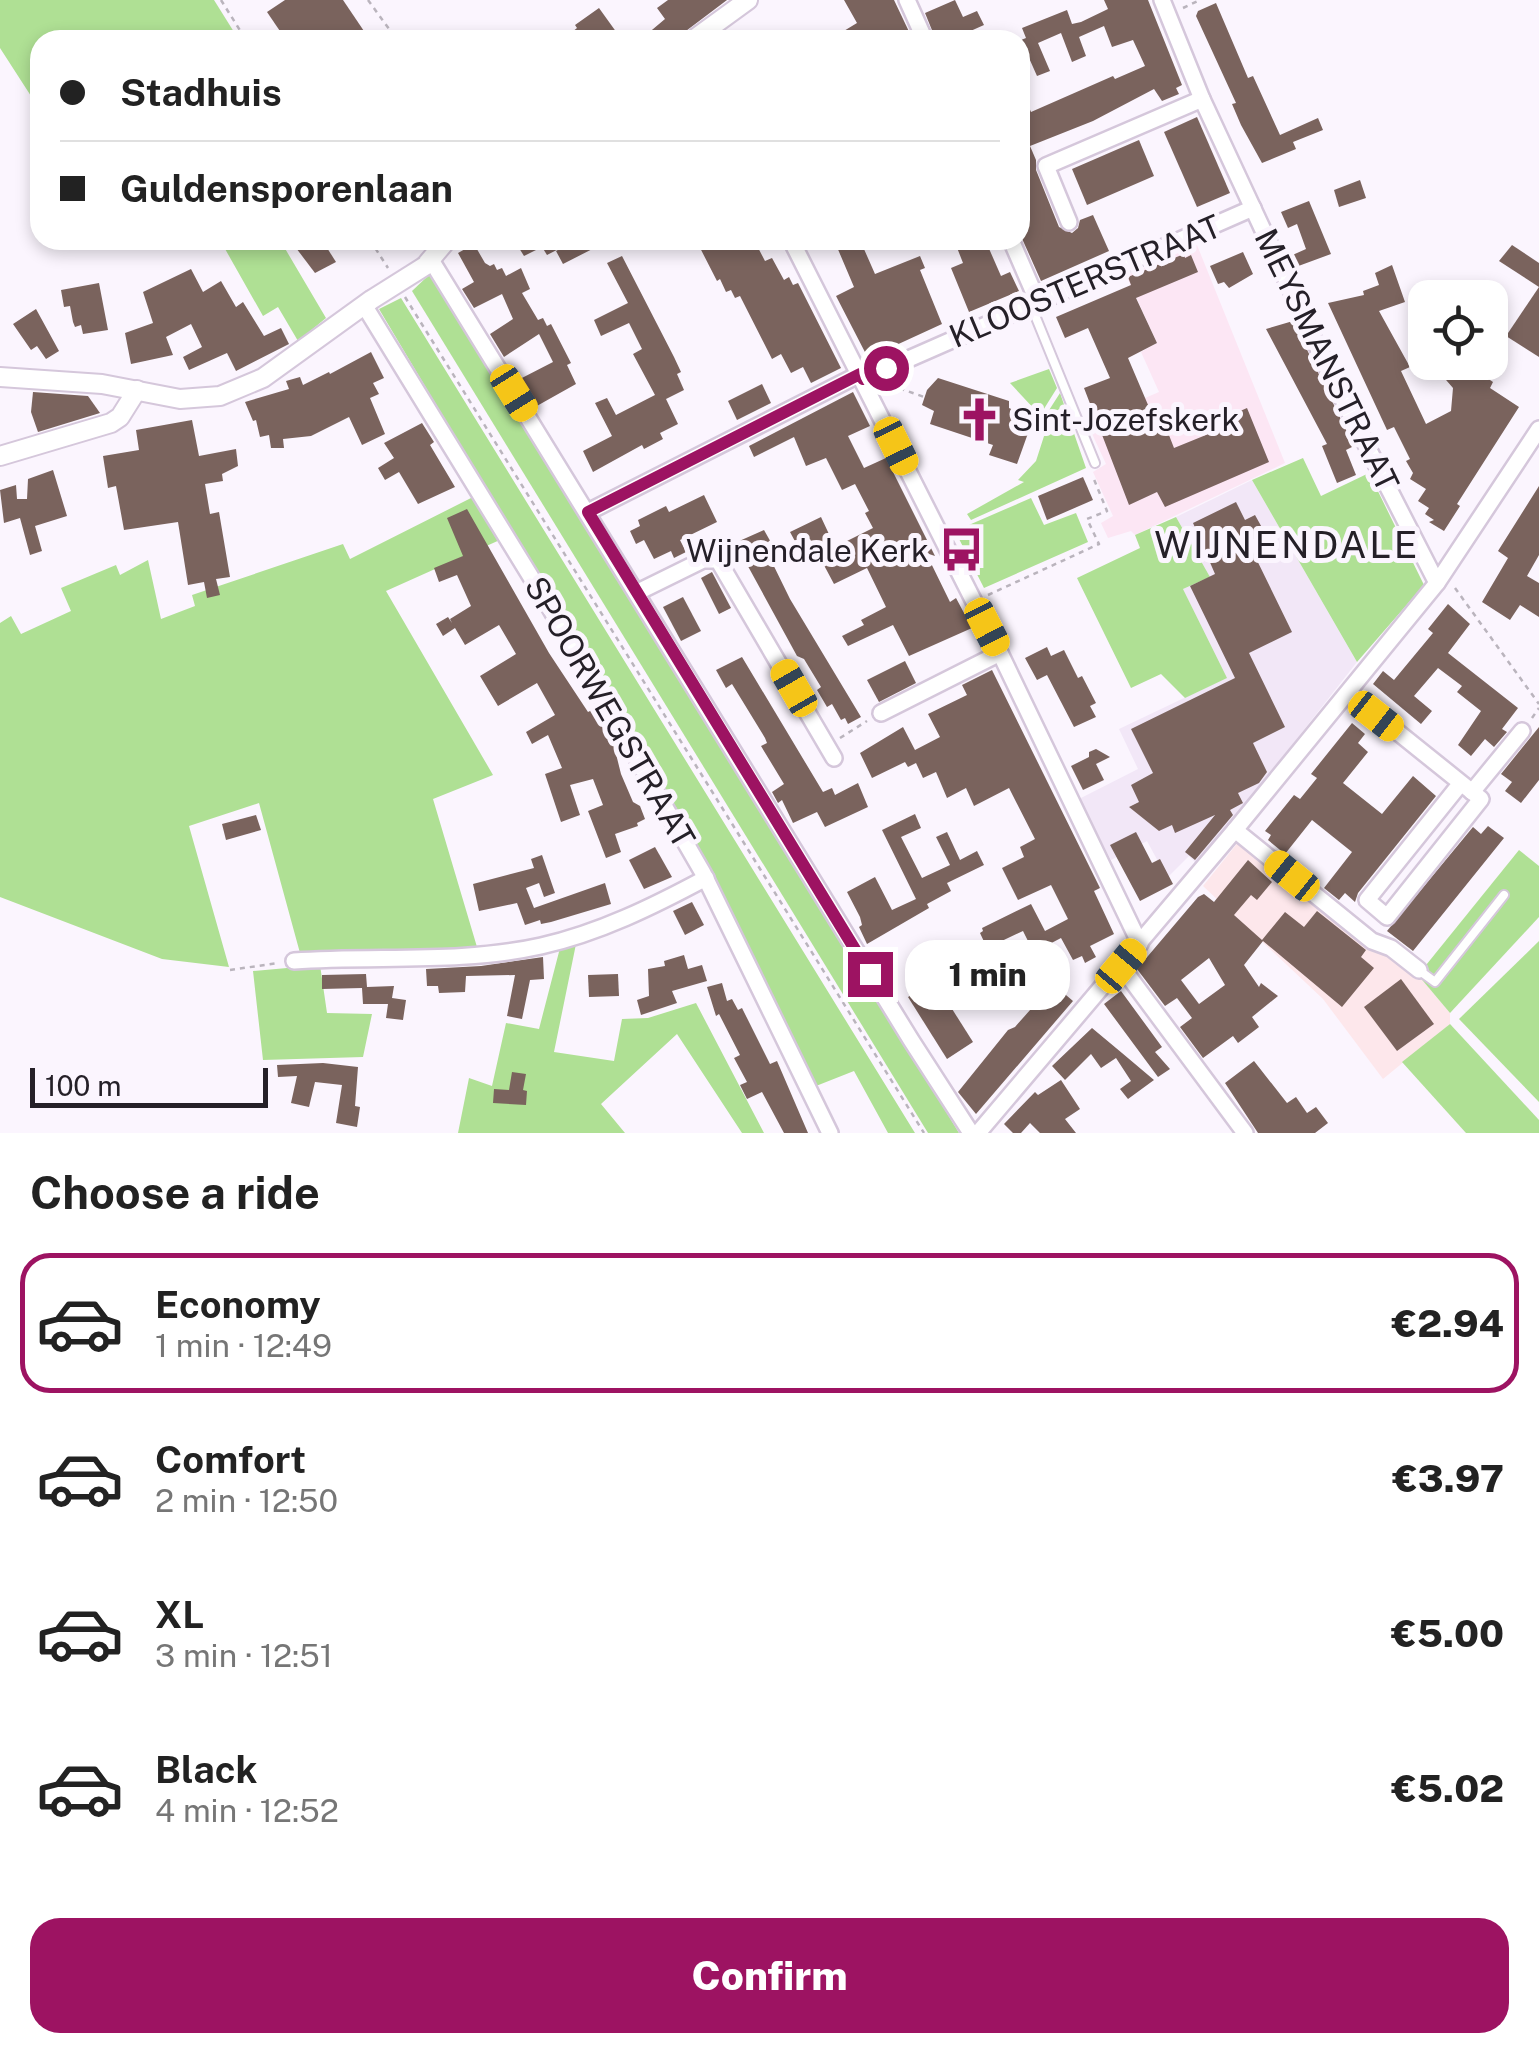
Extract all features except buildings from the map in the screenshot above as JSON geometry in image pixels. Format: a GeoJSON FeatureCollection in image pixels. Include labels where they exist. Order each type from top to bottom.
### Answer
{"type":"FeatureCollection","features":[{"type":"Feature","properties":{"kind":"street"},"geometry":{"type":"LineString","coordinates":[[707,30],[748,0]]}},
{"type":"Feature","properties":{"kind":"street"},"geometry":{"type":"LineString","coordinates":[[907,0],[920,30]]}},
{"type":"Feature","properties":{"kind":"street","name":"MEYSMANSTRAAT"},"geometry":{"type":"LineString","coordinates":[[1165,8],[1202,99],[1330,374],[1441,578]]}},
{"type":"Feature","properties":{"kind":"street"},"geometry":{"type":"LineString","coordinates":[[1068,222],[1046,166],[1202,99]]}},
{"type":"Feature","properties":{"kind":"street","name":"KLOOSTERSTRAAT"},"geometry":{"type":"LineString","coordinates":[[588,512],[1034,302],[1254,208]]}},
{"type":"Feature","properties":{"kind":"street"},"geometry":{"type":"LineString","coordinates":[[0,377],[73,381],[180,398],[220,396],[263,378],[428,263],[438,250]]}},
{"type":"Feature","properties":{"kind":"street"},"geometry":{"type":"LineString","coordinates":[[797,250],[1000,653],[1140,944]]}},
{"type":"Feature","properties":{"kind":"street"},"geometry":{"type":"LineString","coordinates":[[1015,250],[1034,302]]}},
{"type":"Feature","properties":{"kind":"street"},"geometry":{"type":"LineString","coordinates":[[428,263],[638,592],[911,1040],[975,1133],[1236,830],[1441,578],[1539,429]]}},
{"type":"Feature","properties":{"kind":"street","name":"SPOORWEGSTRAAT"},"geometry":{"type":"LineString","coordinates":[[367,302],[706,878],[830,1133]]}},
{"type":"Feature","properties":{"kind":"street"},"geometry":{"type":"LineString","coordinates":[[0,456],[111,423],[120,417],[137,390]]}},
{"type":"Feature","properties":{"kind":"street"},"geometry":{"type":"LineString","coordinates":[[638,592],[703,560],[718,560],[831,752]]}},
{"type":"Feature","properties":{"kind":"street"},"geometry":{"type":"LineString","coordinates":[[881,712],[1000,653]]}},
{"type":"Feature","properties":{"kind":"street"},"geometry":{"type":"LineString","coordinates":[[1348,694],[1466,787],[1481,799],[1387,916],[1367,900],[1466,787],[1522,730]]}},
{"type":"Feature","properties":{"kind":"street"},"geometry":{"type":"LineString","coordinates":[[1236,830],[1372,940],[1391,948],[1419,970]]}},
{"type":"Feature","properties":{"kind":"street"},"geometry":{"type":"LineString","coordinates":[[294,961],[359,956],[404,960],[542,946],[643,912],[706,878]]}},
{"type":"Feature","properties":{"kind":"street"},"geometry":{"type":"LineString","coordinates":[[1121,966],[1245,1133]]}},
{"type":"Feature","properties":{"kind":"lane"},"geometry":{"type":"LineString","coordinates":[[1034,302],[1096,462]]}},
{"type":"Feature","properties":{"kind":"lane"},"geometry":{"type":"LineString","coordinates":[[1419,970],[1435,982],[1504,895]]}},
{"type":"Feature","properties":{"kind":"path"},"geometry":{"type":"LineString","coordinates":[[221,0],[240,30]]}},
{"type":"Feature","properties":{"kind":"path"},"geometry":{"type":"LineString","coordinates":[[368,0],[390,30]]}},
{"type":"Feature","properties":{"kind":"path"},"geometry":{"type":"LineString","coordinates":[[1165,8],[1200,0]]}},
{"type":"Feature","properties":{"kind":"path"},"geometry":{"type":"LineString","coordinates":[[376,250],[390,273]]}},
{"type":"Feature","properties":{"kind":"path"},"geometry":{"type":"LineString","coordinates":[[401,290],[924,1133]]}},
{"type":"Feature","properties":{"kind":"path"},"geometry":{"type":"LineString","coordinates":[[864,382],[890,385],[927,398]]}},
{"type":"Feature","properties":{"kind":"path"},"geometry":{"type":"LineString","coordinates":[[974,602],[1099,544],[1088,519],[1106,510],[1090,470],[1096,462]]}},
{"type":"Feature","properties":{"kind":"path"},"geometry":{"type":"LineString","coordinates":[[1441,578],[1539,704]]}},
{"type":"Feature","properties":{"kind":"path"},"geometry":{"type":"LineString","coordinates":[[831,752],[881,712]]}},
{"type":"Feature","properties":{"kind":"path"},"geometry":{"type":"LineString","coordinates":[[230,970],[294,961]]}},
{"type":"Feature","properties":{"kind":"shaded area"},"geometry":{"type":"Polygon","coordinates":[[[1197,245],[1285,463],[1135,535],[1131,531],[1108,538],[1101,523],[1113,516],[1093,472],[1106,464],[1087,423],[1159,392],[1141,352],[1157,343],[1126,275],[1197,245]]]}},
{"type":"Feature","properties":{"kind":"shaded area"},"geometry":{"type":"Polygon","coordinates":[[[1252,480],[1357,662],[1198,865],[1189,856],[1167,878],[1147,841],[1111,860],[1079,799],[1138,769],[1119,729],[1226,678],[1183,589],[1210,577],[1176,517],[1252,480]]]}},
{"type":"Feature","properties":{"kind":"shaded area"},"geometry":{"type":"Polygon","coordinates":[[[1244,835],[1418,975],[1450,1013],[1450,1024],[1383,1079],[1323,999],[1203,886],[1244,835]]]}},
{"type":"Feature","properties":{"kind":"green space"},"geometry":{"type":"Polygon","coordinates":[[[0,0],[214,0],[233,30],[30,30],[30,94],[0,48],[0,0]]]}},
{"type":"Feature","properties":{"kind":"green space"},"geometry":{"type":"Polygon","coordinates":[[[226,250],[286,250],[326,318],[298,341],[278,307],[263,316],[226,250]]]}},
{"type":"Feature","properties":{"kind":"green space"},"geometry":{"type":"Polygon","coordinates":[[[431,273],[722,740],[959,1133],[928,1133],[412,291],[431,273]]]}},
{"type":"Feature","properties":{"kind":"green space"},"geometry":{"type":"Polygon","coordinates":[[[401,298],[915,1133],[888,1133],[854,1071],[816,1086],[686,824],[379,309],[401,298]]]}},
{"type":"Feature","properties":{"kind":"green space"},"geometry":{"type":"Polygon","coordinates":[[[1049,369],[1057,388],[1042,412],[1036,411],[1010,383],[1049,369]]]}},
{"type":"Feature","properties":{"kind":"green space"},"geometry":{"type":"Polygon","coordinates":[[[1060,393],[1086,468],[971,520],[967,514],[1024,482],[1018,480],[1036,461],[1045,433],[1044,418],[1060,393]]]}},
{"type":"Feature","properties":{"kind":"green space"},"geometry":{"type":"Polygon","coordinates":[[[1303,458],[1321,496],[1369,473],[1424,585],[1357,662],[1252,480],[1303,458]]]}},
{"type":"Feature","properties":{"kind":"green space"},"geometry":{"type":"Polygon","coordinates":[[[475,496],[502,539],[386,591],[493,775],[433,799],[477,947],[300,953],[259,803],[189,826],[229,967],[162,959],[0,897],[0,623],[11,616],[21,634],[71,611],[61,588],[116,565],[120,575],[148,560],[161,619],[195,606],[192,595],[343,544],[350,559],[475,496]]]}},
{"type":"Feature","properties":{"kind":"green space"},"geometry":{"type":"Polygon","coordinates":[[[1031,498],[1044,525],[1076,513],[1088,542],[984,588],[955,531],[1031,498]]]}},
{"type":"Feature","properties":{"kind":"green space"},"geometry":{"type":"Polygon","coordinates":[[[1176,517],[1210,577],[1183,589],[1227,678],[1185,698],[1161,674],[1131,688],[1077,578],[1140,548],[1135,535],[1176,517]]]}},
{"type":"Feature","properties":{"kind":"green space"},"geometry":{"type":"Polygon","coordinates":[[[1519,850],[1539,866],[1539,917],[1450,1013],[1418,975],[1519,850]]]}},
{"type":"Feature","properties":{"kind":"green space"},"geometry":{"type":"Polygon","coordinates":[[[1539,941],[1539,1102],[1459,1019],[1539,941]]]}},
{"type":"Feature","properties":{"kind":"green space"},"geometry":{"type":"Polygon","coordinates":[[[576,944],[554,1052],[614,1061],[622,1019],[648,1018],[696,1003],[764,1133],[742,1133],[677,1034],[601,1104],[625,1133],[458,1133],[469,1078],[492,1086],[506,1023],[539,1029],[560,948],[576,944]]]}},
{"type":"Feature","properties":{"kind":"green space"},"geometry":{"type":"Polygon","coordinates":[[[320,965],[327,1013],[372,1014],[363,1057],[263,1060],[253,971],[320,965]]]}},
{"type":"Feature","properties":{"kind":"green space"},"geometry":{"type":"Polygon","coordinates":[[[1450,1024],[1539,1120],[1539,1133],[1466,1133],[1402,1062],[1450,1024]]]}},
{"type":"Feature","properties":{"kind":"place","name":"Sint-Jozefskerk"},"geometry":{"type":"Point","coordinates":[979,419]}},
{"type":"Feature","properties":{"kind":"place","name":"Wijnendale Kerk"},"geometry":{"type":"Point","coordinates":[962,550]}},
{"type":"Feature","properties":{"kind":"district","name":"WIJNENDALE"},"geometry":{"type":"Point","coordinates":[1287,544]}},
{"type":"Feature","properties":{"kind":"route"},"geometry":{"type":"LineString","coordinates":[[870,974],[588,512],[860,374],[863,379],[886,368]]}}]}
